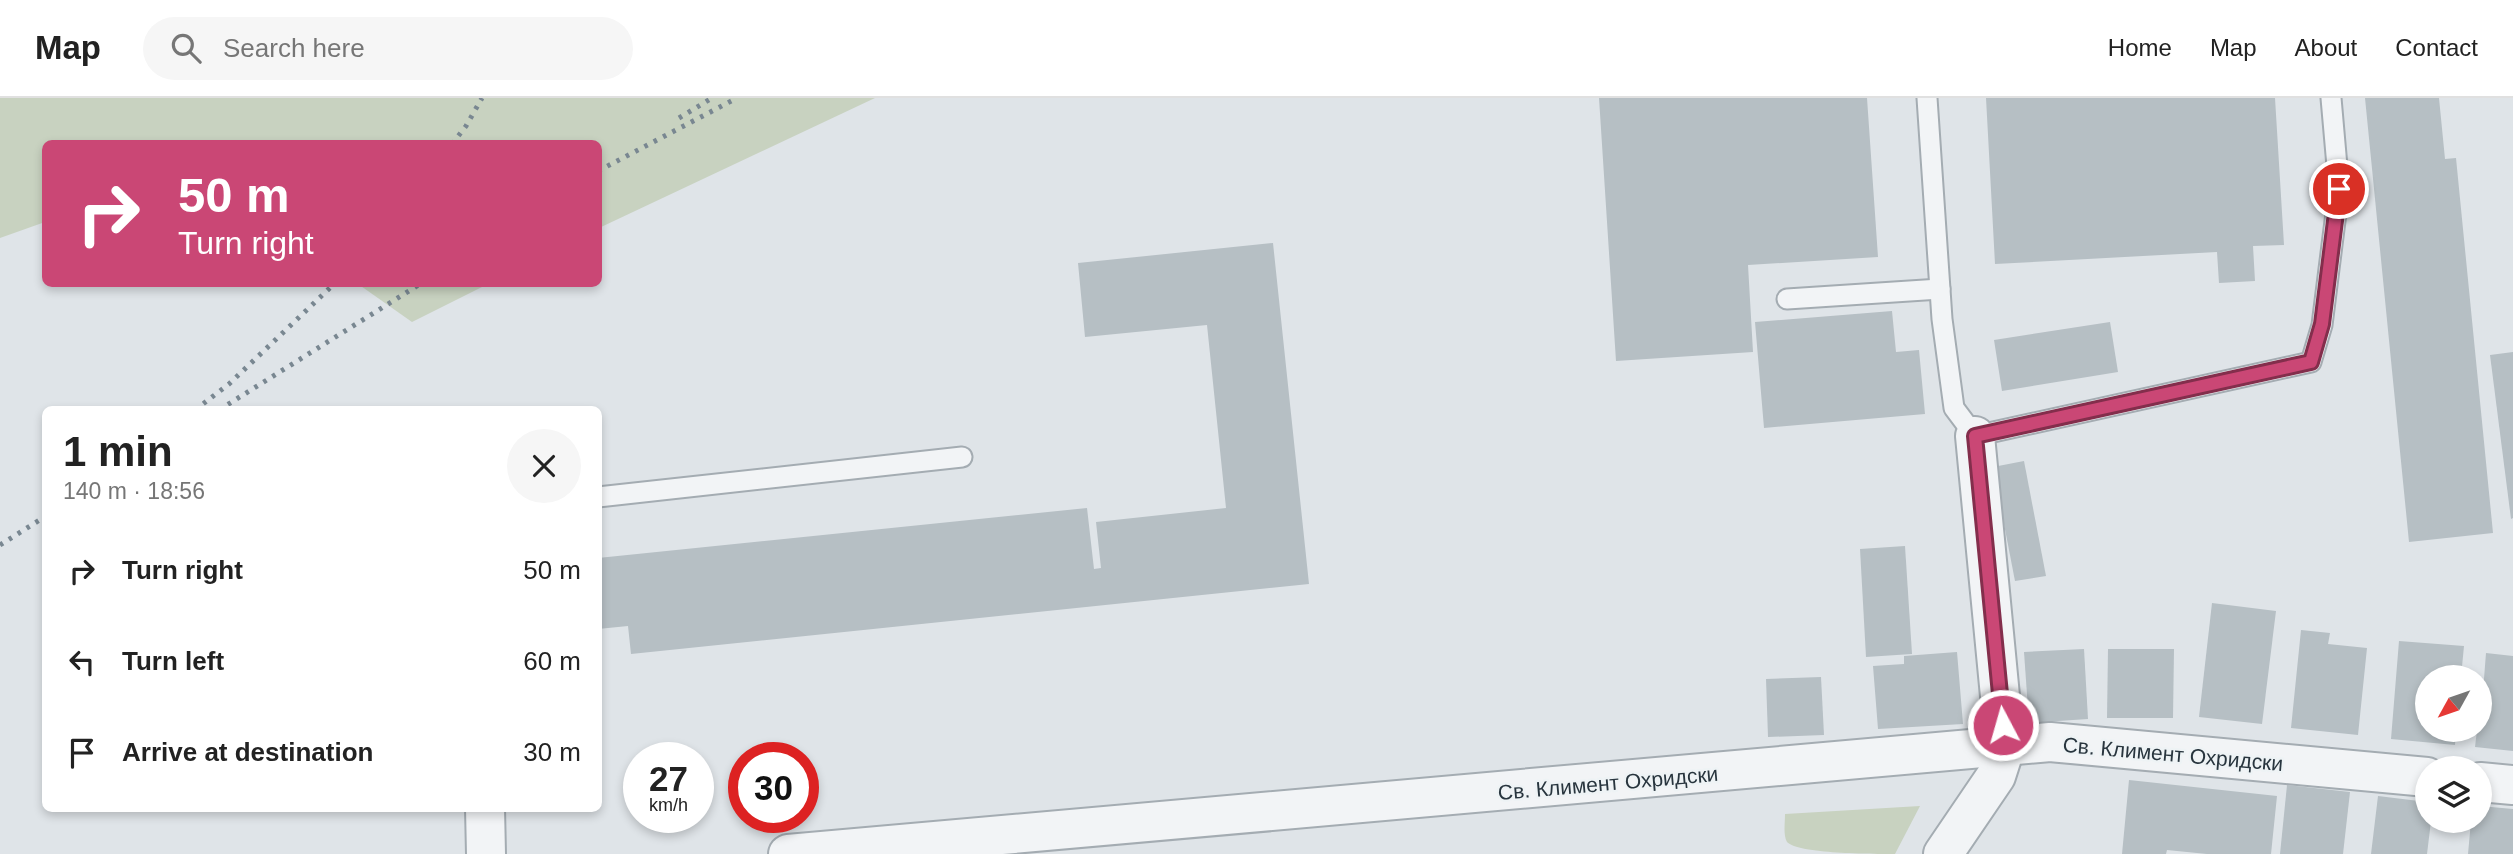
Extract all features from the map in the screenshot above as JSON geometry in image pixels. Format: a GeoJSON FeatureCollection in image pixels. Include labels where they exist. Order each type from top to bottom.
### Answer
{"type":"FeatureCollection","features":[{"type":"Feature","properties":{"kind":"street"},"geometry":{"type":"LineString","coordinates":[[1943,854],[1996,776],[2005,748],[1975,436]]}},
{"type":"Feature","properties":{"kind":"street","name":"Св. Климент Охридски"},"geometry":{"type":"LineString","coordinates":[[789,854],[1153,839],[2050,743],[2415,776]]}},
{"type":"Feature","properties":{"kind":"street"},"geometry":{"type":"LineString","coordinates":[[2492,783],[2513,785]]}},
{"type":"Feature","properties":{"kind":"street"},"geometry":{"type":"LineString","coordinates":[[485,812],[486,854]]}},
{"type":"Feature","properties":{"kind":"lane"},"geometry":{"type":"LineString","coordinates":[[1927,98],[1940,289],[1954,408],[1975,436],[2311,362],[2322,324],[2339,189],[2331,98]]}},
{"type":"Feature","properties":{"kind":"lane"},"geometry":{"type":"LineString","coordinates":[[1787,299],[1940,289]]}},
{"type":"Feature","properties":{"kind":"lane"},"geometry":{"type":"LineString","coordinates":[[602,497],[962,457]]}},
{"type":"Feature","properties":{"kind":"green space"},"geometry":{"type":"Polygon","coordinates":[[[0,98],[875,98],[602,227],[602,140],[42,140],[42,223],[0,238],[0,98]]]}},
{"type":"Feature","properties":{"kind":"green space"},"geometry":{"type":"Polygon","coordinates":[[[362,287],[482,287],[412,322],[362,287]]]}},
{"type":"Feature","properties":{"kind":"green space"},"geometry":{"type":"Polygon","coordinates":[[[1920,806],[1895,854],[1805,849],[1787,842],[1785,836],[1785,814],[1920,806]]]}},
{"type":"Feature","properties":{"kind":"building"},"geometry":{"type":"Polygon","coordinates":[[[1599,98],[1867,98],[1878,257],[1748,265],[1753,352],[1616,361],[1599,98]]]}},
{"type":"Feature","properties":{"kind":"building"},"geometry":{"type":"Polygon","coordinates":[[[1986,98],[2275,98],[2284,245],[2253,246],[2255,281],[2219,283],[2217,252],[1995,264],[1986,98]]]}},
{"type":"Feature","properties":{"kind":"building"},"geometry":{"type":"Polygon","coordinates":[[[2365,98],[2439,98],[2445,159],[2456,158],[2493,533],[2409,542],[2365,98]]]}},
{"type":"Feature","properties":{"kind":"building"},"geometry":{"type":"Polygon","coordinates":[[[1273,243],[1309,584],[631,654],[628,626],[602,629],[602,558],[1087,508],[1094,569],[1101,568],[1096,522],[1226,508],[1207,325],[1085,337],[1078,263],[1273,243]]]}},
{"type":"Feature","properties":{"kind":"building"},"geometry":{"type":"Polygon","coordinates":[[[1892,311],[1896,352],[1919,350],[1925,414],[1764,428],[1755,322],[1892,311]]]}},
{"type":"Feature","properties":{"kind":"building"},"geometry":{"type":"Polygon","coordinates":[[[2110,322],[2118,372],[2002,391],[1994,340],[2110,322]]]}},
{"type":"Feature","properties":{"kind":"building"},"geometry":{"type":"Polygon","coordinates":[[[2513,352],[2513,518],[2511,519],[2490,355],[2513,352]]]}},
{"type":"Feature","properties":{"kind":"building"},"geometry":{"type":"Polygon","coordinates":[[[2024,461],[2046,576],[2015,581],[1993,467],[2024,461]]]}},
{"type":"Feature","properties":{"kind":"building"},"geometry":{"type":"Polygon","coordinates":[[[1905,546],[1912,654],[1866,657],[1860,549],[1905,546]]]}},
{"type":"Feature","properties":{"kind":"building"},"geometry":{"type":"Polygon","coordinates":[[[2212,603],[2276,611],[2262,724],[2199,717],[2212,603]]]}},
{"type":"Feature","properties":{"kind":"building"},"geometry":{"type":"Polygon","coordinates":[[[2301,630],[2330,633],[2328,644],[2367,648],[2358,735],[2291,728],[2301,630]]]}},
{"type":"Feature","properties":{"kind":"building"},"geometry":{"type":"Polygon","coordinates":[[[2399,641],[2464,646],[2462,665],[2415,665],[2415,741],[2391,739],[2399,641]]]}},
{"type":"Feature","properties":{"kind":"building"},"geometry":{"type":"Polygon","coordinates":[[[2084,649],[2088,719],[2029,723],[2024,652],[2084,649]]]}},
{"type":"Feature","properties":{"kind":"building"},"geometry":{"type":"Polygon","coordinates":[[[2108,649],[2174,649],[2173,718],[2107,718],[2108,649]]]}},
{"type":"Feature","properties":{"kind":"building"},"geometry":{"type":"Polygon","coordinates":[[[1957,652],[1963,724],[1878,729],[1873,666],[1904,664],[1904,656],[1957,652]]]}},
{"type":"Feature","properties":{"kind":"building"},"geometry":{"type":"Polygon","coordinates":[[[2486,653],[2513,656],[2513,751],[2475,747],[2476,742],[2492,742],[2492,665],[2485,665],[2486,653]]]}},
{"type":"Feature","properties":{"kind":"building"},"geometry":{"type":"Polygon","coordinates":[[[1821,677],[1824,735],[1768,737],[1766,679],[1821,677]]]}},
{"type":"Feature","properties":{"kind":"building"},"geometry":{"type":"Polygon","coordinates":[[[2423,742],[2455,742],[2455,745],[2423,742]]]}},
{"type":"Feature","properties":{"kind":"building"},"geometry":{"type":"Polygon","coordinates":[[[2129,780],[2277,796],[2271,854],[2207,854],[2167,850],[2166,854],[2122,854],[2129,780]]]}},
{"type":"Feature","properties":{"kind":"building"},"geometry":{"type":"Polygon","coordinates":[[[2287,785],[2350,792],[2343,854],[2280,854],[2287,785]]]}},
{"type":"Feature","properties":{"kind":"building"},"geometry":{"type":"Polygon","coordinates":[[[2378,796],[2415,801],[2415,833],[2430,833],[2427,854],[2371,854],[2378,796]]]}},
{"type":"Feature","properties":{"kind":"building"},"geometry":{"type":"Polygon","coordinates":[[[2492,807],[2513,809],[2513,854],[2468,854],[2470,833],[2492,833],[2492,807]]]}},
{"type":"Feature","properties":{"kind":"railway"},"geometry":{"type":"LineString","coordinates":[[455,140],[482,98]]}},
{"type":"Feature","properties":{"kind":"railway"},"geometry":{"type":"LineString","coordinates":[[679,118],[712,98]]}},
{"type":"Feature","properties":{"kind":"railway"},"geometry":{"type":"LineString","coordinates":[[602,169],[737,98]]}},
{"type":"Feature","properties":{"kind":"railway"},"geometry":{"type":"LineString","coordinates":[[200,406],[229,384],[331,287]]}},
{"type":"Feature","properties":{"kind":"railway"},"geometry":{"type":"LineString","coordinates":[[225,406],[415,287]]}},
{"type":"Feature","properties":{"kind":"railway"},"geometry":{"type":"LineString","coordinates":[[0,545],[42,519]]}},
{"type":"Feature","properties":{"kind":"route"},"geometry":{"type":"LineString","coordinates":[[2003,725],[1975,436],[2311,362],[2322,324],[2339,189]]}}]}
